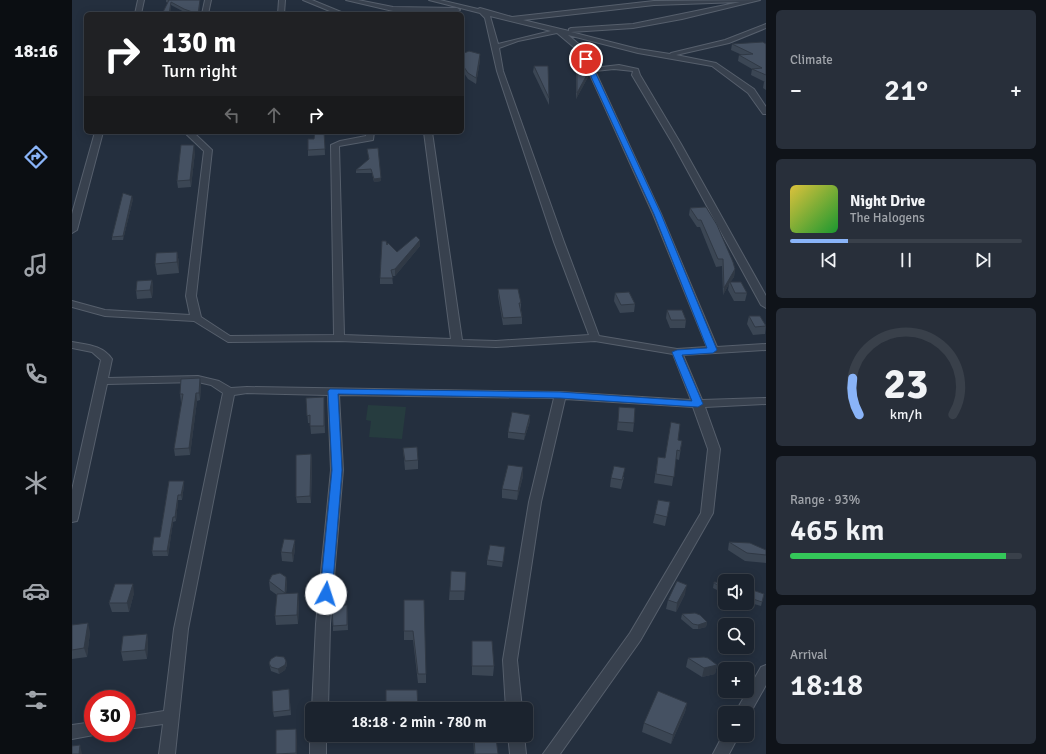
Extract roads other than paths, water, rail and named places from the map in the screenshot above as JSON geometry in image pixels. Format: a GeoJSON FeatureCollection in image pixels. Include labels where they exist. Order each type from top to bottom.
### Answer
{"type":"FeatureCollection","features":[{"type":"Feature","properties":{"kind":"street"},"geometry":{"type":"LineString","coordinates":[[138,12],[141,0]]}},
{"type":"Feature","properties":{"kind":"street"},"geometry":{"type":"LineString","coordinates":[[206,12],[208,0]]}},
{"type":"Feature","properties":{"kind":"street"},"geometry":{"type":"LineString","coordinates":[[281,12],[282,0]]}},
{"type":"Feature","properties":{"kind":"street"},"geometry":{"type":"LineString","coordinates":[[306,0],[338,12]]}},
{"type":"Feature","properties":{"kind":"street"},"geometry":{"type":"LineString","coordinates":[[348,0],[393,8],[481,10],[488,17],[500,71],[559,242],[596,338]]}},
{"type":"Feature","properties":{"kind":"street"},"geometry":{"type":"LineString","coordinates":[[432,0],[481,10],[638,51],[714,64],[751,91],[766,112]]}},
{"type":"Feature","properties":{"kind":"street"},"geometry":{"type":"LineString","coordinates":[[512,18],[654,3],[743,0]]}},
{"type":"Feature","properties":{"kind":"street"},"geometry":{"type":"LineString","coordinates":[[495,47],[514,40],[541,36],[558,31],[633,26],[682,17],[757,0]]}},
{"type":"Feature","properties":{"kind":"street"},"geometry":{"type":"LineString","coordinates":[[532,16],[574,42],[580,48],[592,70],[658,214],[713,350]]}},
{"type":"Feature","properties":{"kind":"street"},"geometry":{"type":"LineString","coordinates":[[667,55],[726,42],[766,26]]}},
{"type":"Feature","properties":{"kind":"street"},"geometry":{"type":"LineString","coordinates":[[592,70],[606,67],[624,67],[636,70],[636,75],[677,144],[766,305]]}},
{"type":"Feature","properties":{"kind":"street"},"geometry":{"type":"LineString","coordinates":[[72,230],[98,134]]}},
{"type":"Feature","properties":{"kind":"street"},"geometry":{"type":"LineString","coordinates":[[190,134],[208,150],[191,296],[196,318]]}},
{"type":"Feature","properties":{"kind":"street"},"geometry":{"type":"LineString","coordinates":[[340,338],[335,145],[370,138],[370,134]]}},
{"type":"Feature","properties":{"kind":"street"},"geometry":{"type":"LineString","coordinates":[[428,134],[457,343]]}},
{"type":"Feature","properties":{"kind":"street"},"geometry":{"type":"LineString","coordinates":[[72,304],[105,313],[196,318],[228,339],[340,338],[496,344],[596,338],[677,352],[766,347]]}},
{"type":"Feature","properties":{"kind":"street"},"geometry":{"type":"LineString","coordinates":[[72,345],[95,349],[106,359],[72,518]]}},
{"type":"Feature","properties":{"kind":"street"},"geometry":{"type":"LineString","coordinates":[[551,754],[635,637],[708,514],[714,449],[677,352]]}},
{"type":"Feature","properties":{"kind":"street"},"geometry":{"type":"LineString","coordinates":[[101,381],[198,379],[215,383],[229,392],[247,390],[560,395],[698,404],[766,401]]}},
{"type":"Feature","properties":{"kind":"street"},"geometry":{"type":"LineString","coordinates":[[320,702],[323,624],[337,470],[333,391]]}},
{"type":"Feature","properties":{"kind":"street"},"geometry":{"type":"LineString","coordinates":[[167,754],[181,629],[229,392]]}},
{"type":"Feature","properties":{"kind":"street"},"geometry":{"type":"LineString","coordinates":[[513,702],[510,660],[535,502],[560,395]]}},
{"type":"Feature","properties":{"kind":"street"},"geometry":{"type":"LineString","coordinates":[[747,706],[766,671]]}},
{"type":"Feature","properties":{"kind":"street"},"geometry":{"type":"LineString","coordinates":[[136,722],[171,716]]}},
{"type":"Feature","properties":{"kind":"street"},"geometry":{"type":"LineString","coordinates":[[72,732],[84,730]]}},
{"type":"Feature","properties":{"kind":"street"},"geometry":{"type":"LineString","coordinates":[[318,742],[318,754]]}},
{"type":"Feature","properties":{"kind":"street"},"geometry":{"type":"LineString","coordinates":[[517,742],[518,754]]}},
{"type":"Feature","properties":{"kind":"street"},"geometry":{"type":"LineString","coordinates":[[721,754],[727,742]]}}]}
